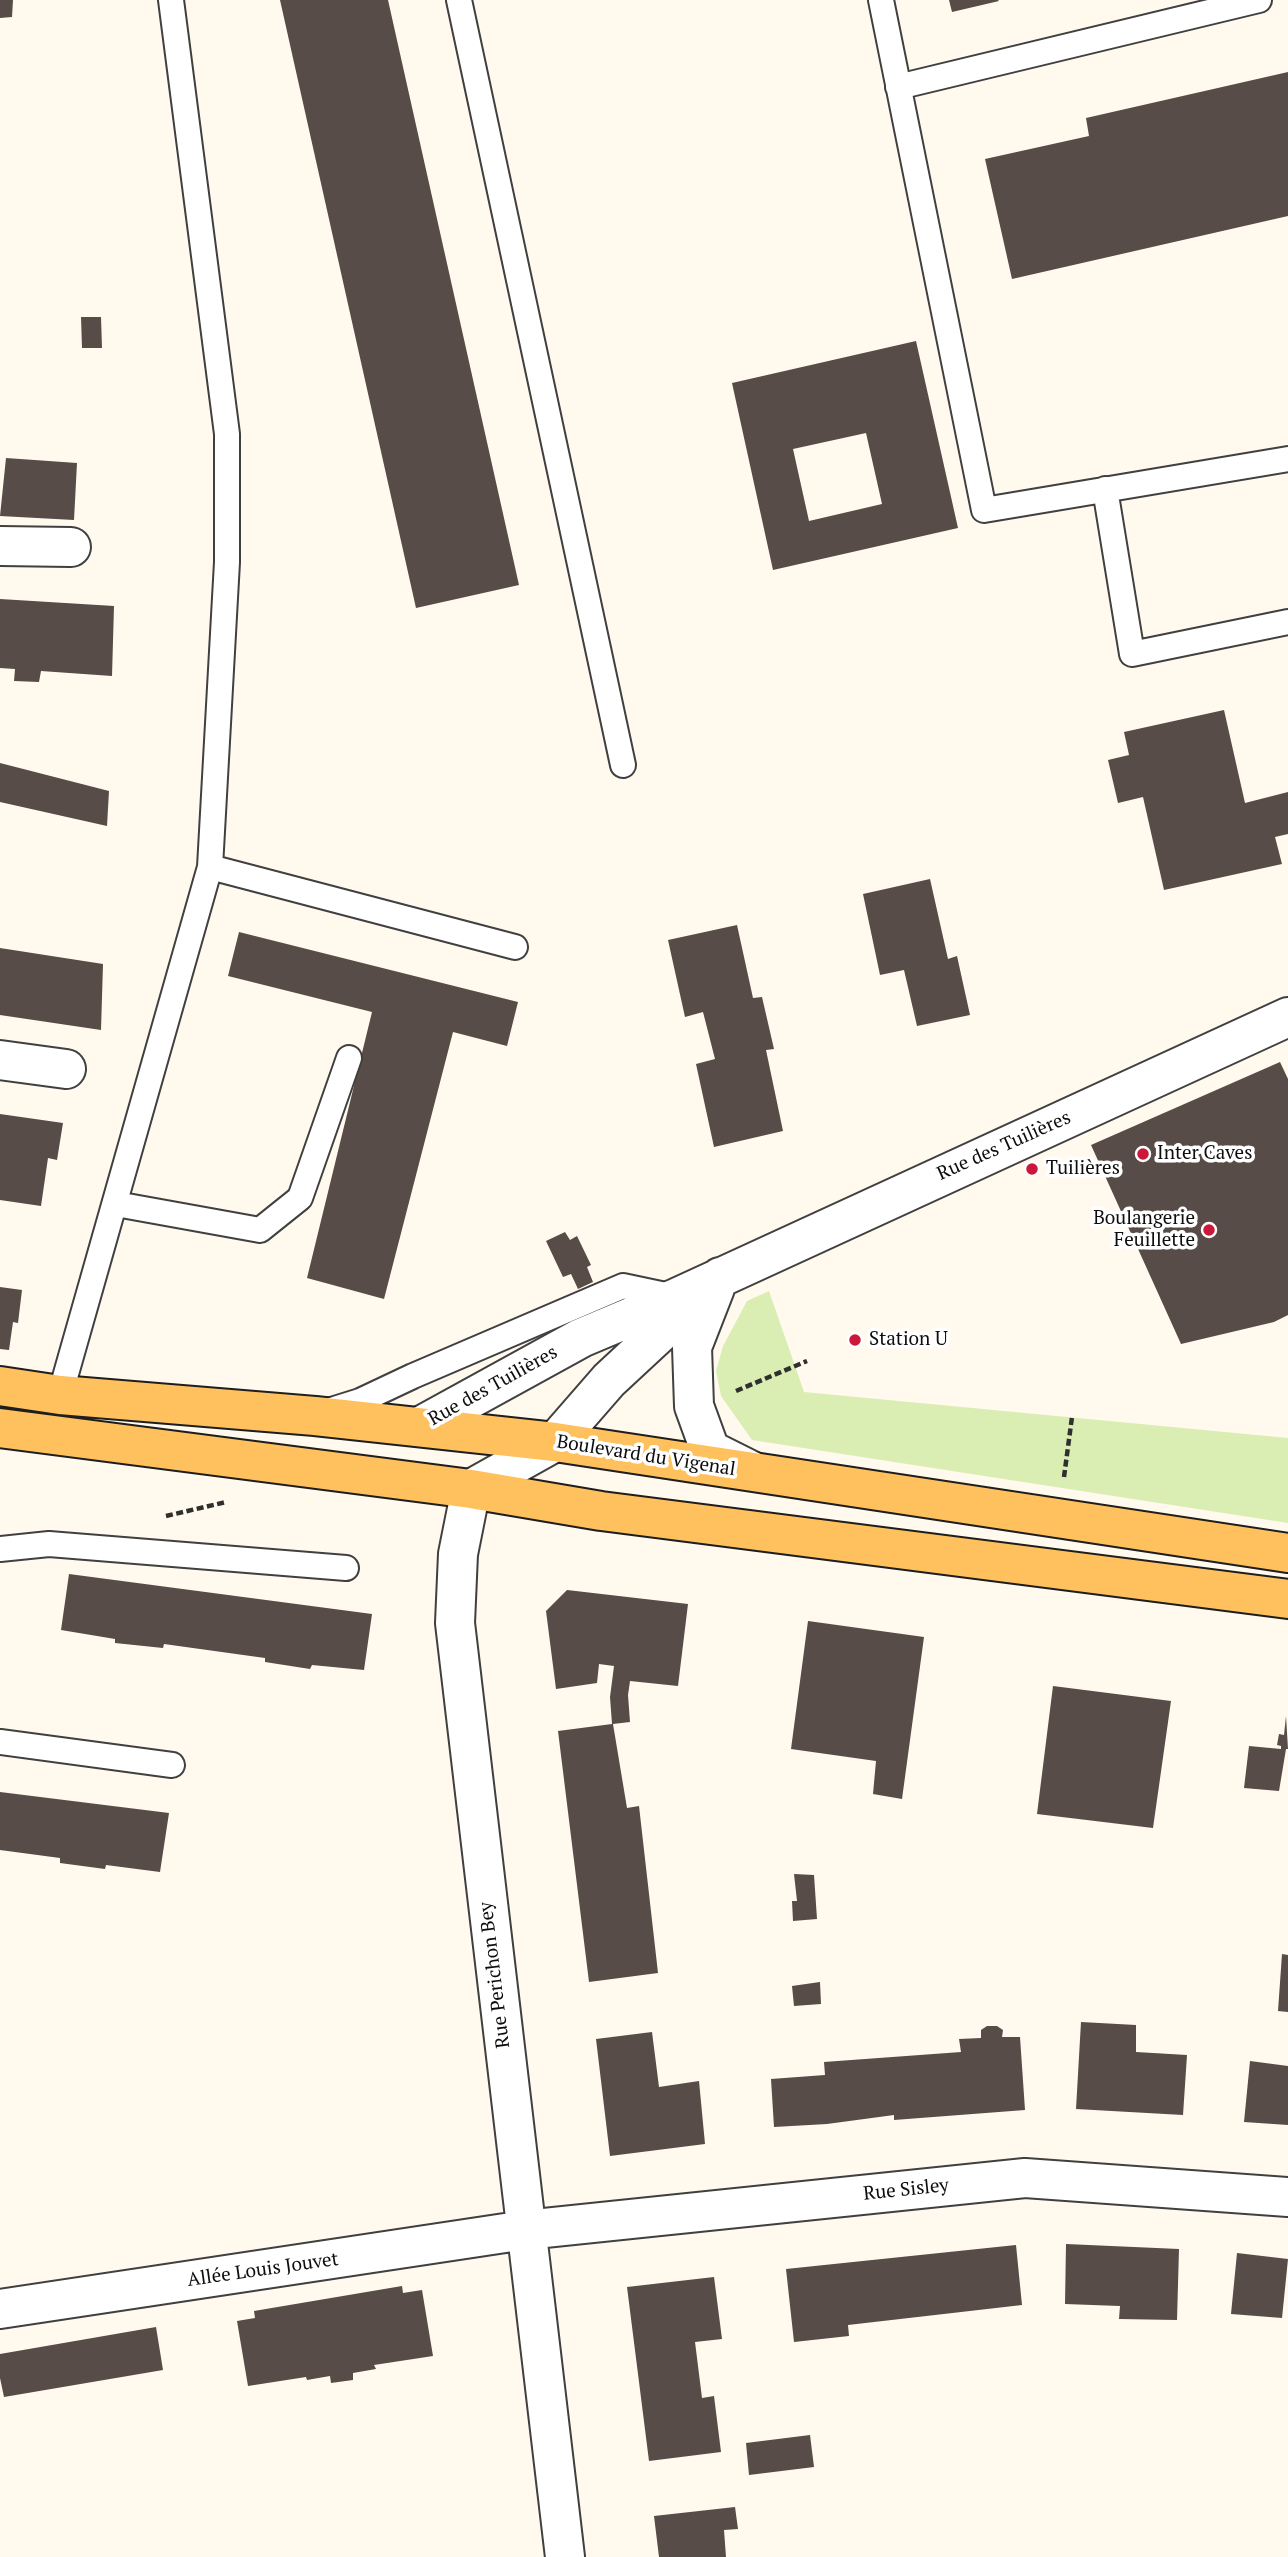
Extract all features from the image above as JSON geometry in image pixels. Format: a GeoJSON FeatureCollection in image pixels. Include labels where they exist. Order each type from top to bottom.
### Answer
{"type":"FeatureCollection","features":[{"type":"Feature","properties":{"kind":"main road","name":"Boulevard du Vigenal"},"geometry":{"type":"LineString","coordinates":[[0,1385],[60,1395],[315,1416],[555,1442],[1288,1553]]}},
{"type":"Feature","properties":{"kind":"main road"},"geometry":{"type":"LineString","coordinates":[[0,1428],[471,1489],[601,1511],[1288,1599]]}},
{"type":"Feature","properties":{"kind":"street"},"geometry":{"type":"LineString","coordinates":[[0,546],[71,547]]}},
{"type":"Feature","properties":{"kind":"street","name":"Rue des Tuilières"},"geometry":{"type":"LineString","coordinates":[[419,1427],[581,1338],[676,1298],[1288,1017]]}},
{"type":"Feature","properties":{"kind":"street"},"geometry":{"type":"LineString","coordinates":[[0,1059],[66,1069]]}},
{"type":"Feature","properties":{"kind":"street"},"geometry":{"type":"LineString","coordinates":[[720,1277],[692,1347],[694,1406],[710,1450],[759,1475]]}},
{"type":"Feature","properties":{"kind":"street","name":"Rue des Tuilières"},"geometry":{"type":"LineString","coordinates":[[555,1442],[609,1380],[720,1277]]}},
{"type":"Feature","properties":{"kind":"street"},"geometry":{"type":"LineString","coordinates":[[471,1489],[555,1442]]}},
{"type":"Feature","properties":{"kind":"street","name":"Rue Perichon Bey"},"geometry":{"type":"LineString","coordinates":[[471,1489],[458,1554],[455,1623],[565,2557]]}},
{"type":"Feature","properties":{"kind":"street","name":"Rue Sisley"},"geometry":{"type":"LineString","coordinates":[[525,2230],[1025,2178],[1288,2197]]}},
{"type":"Feature","properties":{"kind":"street","name":"Allée Louis Jouvet"},"geometry":{"type":"LineString","coordinates":[[0,2309],[525,2230]]}},
{"type":"Feature","properties":{"kind":"lane"},"geometry":{"type":"LineString","coordinates":[[60,1395],[210,867],[227,562],[227,434],[171,0]]}},
{"type":"Feature","properties":{"kind":"lane"},"geometry":{"type":"LineString","coordinates":[[881,0],[984,510],[1288,459]]}},
{"type":"Feature","properties":{"kind":"lane"},"geometry":{"type":"LineString","coordinates":[[898,87],[1259,0]]}},
{"type":"Feature","properties":{"kind":"lane"},"geometry":{"type":"LineString","coordinates":[[461,1],[623,765]]}},
{"type":"Feature","properties":{"kind":"lane"},"geometry":{"type":"LineString","coordinates":[[1105,489],[1132,654],[1288,622]]}},
{"type":"Feature","properties":{"kind":"lane"},"geometry":{"type":"LineString","coordinates":[[210,867],[515,947]]}},
{"type":"Feature","properties":{"kind":"lane"},"geometry":{"type":"LineString","coordinates":[[116,1204],[260,1230],[300,1198],[349,1058]]}},
{"type":"Feature","properties":{"kind":"lane"},"geometry":{"type":"LineString","coordinates":[[315,1416],[360,1401],[623,1286],[676,1298]]}},
{"type":"Feature","properties":{"kind":"lane"},"geometry":{"type":"LineString","coordinates":[[0,1549],[49,1544],[346,1568]]}},
{"type":"Feature","properties":{"kind":"lane"},"geometry":{"type":"LineString","coordinates":[[0,1742],[172,1765]]}},
{"type":"Feature","properties":{"kind":"path"},"geometry":{"type":"LineString","coordinates":[[727,1395],[807,1361]]}},
{"type":"Feature","properties":{"kind":"path"},"geometry":{"type":"LineString","coordinates":[[1059,1519],[1072,1417]]}},
{"type":"Feature","properties":{"kind":"green space"},"geometry":{"type":"Polygon","coordinates":[[[769,1291],[804,1392],[1288,1438],[1288,1523],[752,1440],[721,1396],[716,1371],[723,1346],[747,1301],[769,1291]]]}},
{"type":"Feature","properties":{"kind":"building"},"geometry":{"type":"Polygon","coordinates":[[[0,0],[13,0],[12,17],[0,18],[0,0]]]}},
{"type":"Feature","properties":{"kind":"building"},"geometry":{"type":"Polygon","coordinates":[[[280,0],[388,0],[519,585],[416,608],[280,0]]]}},
{"type":"Feature","properties":{"kind":"building"},"geometry":{"type":"Polygon","coordinates":[[[949,0],[998,0],[999,1],[952,12],[949,0]]]}},
{"type":"Feature","properties":{"kind":"building"},"geometry":{"type":"Polygon","coordinates":[[[1288,72],[1288,216],[1012,279],[985,159],[1089,136],[1086,118],[1288,72]]]}},
{"type":"Feature","properties":{"kind":"building"},"geometry":{"type":"Polygon","coordinates":[[[81,317],[101,317],[102,348],[82,348],[81,317]]]}},
{"type":"Feature","properties":{"kind":"building"},"geometry":{"type":"Polygon","coordinates":[[[916,341],[958,528],[773,570],[732,383],[916,341]],[[866,433],[793,449],[809,521],[882,504],[866,433]]]}},
{"type":"Feature","properties":{"kind":"building"},"geometry":{"type":"Polygon","coordinates":[[[6,458],[77,463],[74,520],[0,516],[6,458]]]}},
{"type":"Feature","properties":{"kind":"building"},"geometry":{"type":"Polygon","coordinates":[[[0,599],[114,606],[112,676],[41,671],[39,682],[14,681],[15,669],[0,668],[0,599]]]}},
{"type":"Feature","properties":{"kind":"building"},"geometry":{"type":"Polygon","coordinates":[[[1224,710],[1245,803],[1288,792],[1288,834],[1275,837],[1282,864],[1164,890],[1143,797],[1118,803],[1108,760],[1129,755],[1124,732],[1224,710]]]}},
{"type":"Feature","properties":{"kind":"building"},"geometry":{"type":"Polygon","coordinates":[[[0,763],[109,791],[107,826],[0,802],[0,763]]]}},
{"type":"Feature","properties":{"kind":"building"},"geometry":{"type":"Polygon","coordinates":[[[930,879],[948,959],[957,956],[970,1015],[917,1026],[904,970],[880,975],[863,894],[930,879]]]}},
{"type":"Feature","properties":{"kind":"building"},"geometry":{"type":"Polygon","coordinates":[[[737,925],[753,998],[762,997],[774,1049],[766,1050],[783,1131],[714,1147],[696,1064],[715,1059],[703,1012],[685,1017],[668,940],[737,925]]]}},
{"type":"Feature","properties":{"kind":"building"},"geometry":{"type":"Polygon","coordinates":[[[239,932],[518,1002],[507,1046],[453,1032],[384,1299],[307,1278],[372,1012],[228,976],[239,932]]]}},
{"type":"Feature","properties":{"kind":"building"},"geometry":{"type":"Polygon","coordinates":[[[0,948],[103,964],[101,1030],[0,1015],[0,948]]]}},
{"type":"Feature","properties":{"kind":"building","name":"Boulangerie Feuillette"},"geometry":{"type":"Polygon","coordinates":[[[1280,1062],[1288,1079],[1288,1315],[1274,1322],[1181,1344],[1091,1145],[1280,1062]]]}},
{"type":"Feature","properties":{"kind":"building"},"geometry":{"type":"Polygon","coordinates":[[[0,1114],[63,1123],[57,1160],[48,1158],[41,1206],[0,1200],[0,1114]]]}},
{"type":"Feature","properties":{"kind":"building"},"geometry":{"type":"Polygon","coordinates":[[[565,1232],[570,1240],[577,1236],[591,1265],[587,1267],[593,1282],[578,1289],[571,1274],[563,1277],[546,1241],[565,1232]]]}},
{"type":"Feature","properties":{"kind":"building"},"geometry":{"type":"Polygon","coordinates":[[[0,1287],[22,1290],[18,1323],[13,1322],[9,1350],[0,1349],[0,1287]]]}},
{"type":"Feature","properties":{"kind":"building"},"geometry":{"type":"Polygon","coordinates":[[[69,1574],[372,1614],[364,1670],[312,1665],[310,1669],[265,1662],[265,1658],[164,1644],[163,1648],[115,1643],[115,1639],[61,1630],[69,1574]]]}},
{"type":"Feature","properties":{"kind":"building"},"geometry":{"type":"Polygon","coordinates":[[[567,1590],[688,1604],[678,1686],[630,1681],[630,1722],[613,1724],[627,1808],[639,1806],[658,1973],[589,1982],[558,1731],[612,1724],[610,1697],[614,1666],[599,1664],[597,1683],[556,1689],[546,1611],[567,1590]]]}},
{"type":"Feature","properties":{"kind":"building"},"geometry":{"type":"Polygon","coordinates":[[[808,1621],[924,1637],[902,1799],[873,1794],[876,1761],[791,1749],[808,1621]]]}},
{"type":"Feature","properties":{"kind":"building"},"geometry":{"type":"Polygon","coordinates":[[[1053,1686],[1171,1701],[1153,1828],[1037,1814],[1053,1686]]]}},
{"type":"Feature","properties":{"kind":"building"},"geometry":{"type":"Polygon","coordinates":[[[1286,1716],[1288,1749],[1279,1791],[1244,1788],[1249,1746],[1281,1749],[1281,1746],[1277,1745],[1279,1734],[1284,1735],[1286,1716]]]}},
{"type":"Feature","properties":{"kind":"building"},"geometry":{"type":"Polygon","coordinates":[[[0,1792],[169,1813],[160,1872],[106,1865],[105,1869],[60,1863],[60,1858],[0,1850],[0,1792]]]}},
{"type":"Feature","properties":{"kind":"building"},"geometry":{"type":"Polygon","coordinates":[[[794,1874],[814,1875],[817,1919],[793,1921],[792,1901],[797,1901],[794,1874]]]}},
{"type":"Feature","properties":{"kind":"building"},"geometry":{"type":"Polygon","coordinates":[[[1282,1954],[1288,1955],[1288,2012],[1278,2011],[1282,1954]]]}},
{"type":"Feature","properties":{"kind":"building"},"geometry":{"type":"Polygon","coordinates":[[[820,1982],[821,2004],[794,2006],[792,1986],[820,1982]]]}},
{"type":"Feature","properties":{"kind":"building"},"geometry":{"type":"Polygon","coordinates":[[[1081,2022],[1136,2025],[1136,2052],[1187,2055],[1183,2115],[1076,2109],[1081,2022]]]}},
{"type":"Feature","properties":{"kind":"building"},"geometry":{"type":"Polygon","coordinates":[[[987,2026],[997,2026],[1003,2030],[1002,2037],[1020,2037],[1025,2110],[894,2120],[894,2115],[827,2124],[774,2127],[771,2079],[825,2075],[824,2062],[961,2052],[959,2039],[981,2038],[981,2030],[987,2026]]]}},
{"type":"Feature","properties":{"kind":"building"},"geometry":{"type":"Polygon","coordinates":[[[652,2032],[659,2087],[699,2081],[705,2144],[610,2156],[596,2039],[652,2032]]]}},
{"type":"Feature","properties":{"kind":"building"},"geometry":{"type":"Polygon","coordinates":[[[1250,2061],[1288,2066],[1288,2125],[1244,2122],[1250,2061]]]}},
{"type":"Feature","properties":{"kind":"building"},"geometry":{"type":"Polygon","coordinates":[[[1066,2244],[1179,2249],[1177,2320],[1119,2319],[1120,2306],[1065,2304],[1066,2244]]]}},
{"type":"Feature","properties":{"kind":"building"},"geometry":{"type":"Polygon","coordinates":[[[1016,2245],[1022,2305],[848,2325],[849,2336],[794,2342],[786,2269],[1016,2245]]]}},
{"type":"Feature","properties":{"kind":"building"},"geometry":{"type":"Polygon","coordinates":[[[1237,2253],[1288,2259],[1282,2318],[1231,2314],[1237,2253]]]}},
{"type":"Feature","properties":{"kind":"building"},"geometry":{"type":"Polygon","coordinates":[[[714,2277],[722,2339],[695,2342],[702,2398],[714,2396],[721,2452],[649,2461],[627,2287],[714,2277]]]}},
{"type":"Feature","properties":{"kind":"building"},"geometry":{"type":"Polygon","coordinates":[[[402,2286],[403,2293],[422,2290],[433,2356],[374,2365],[376,2369],[353,2373],[353,2380],[331,2383],[330,2376],[307,2380],[306,2377],[248,2386],[237,2321],[255,2318],[254,2311],[402,2286]]]}},
{"type":"Feature","properties":{"kind":"building"},"geometry":{"type":"Polygon","coordinates":[[[156,2327],[163,2370],[4,2397],[0,2378],[0,2354],[156,2327]]]}},
{"type":"Feature","properties":{"kind":"building"},"geometry":{"type":"Polygon","coordinates":[[[810,2435],[814,2467],[749,2475],[746,2443],[810,2435]]]}},
{"type":"Feature","properties":{"kind":"building"},"geometry":{"type":"Polygon","coordinates":[[[735,2507],[738,2529],[724,2530],[726,2557],[659,2557],[654,2516],[735,2507]]]}},
{"type":"Feature","properties":{"kind":"place","name":"Inter Caves"},"geometry":{"type":"Point","coordinates":[1143,1154]}},
{"type":"Feature","properties":{"kind":"place","name":"Tuilières"},"geometry":{"type":"Point","coordinates":[1032,1169]}},
{"type":"Feature","properties":{"kind":"place","name":"Boulangerie Feuillette"},"geometry":{"type":"Point","coordinates":[1209,1230]}},
{"type":"Feature","properties":{"kind":"place","name":"Station U"},"geometry":{"type":"Point","coordinates":[855,1340]}}]}
